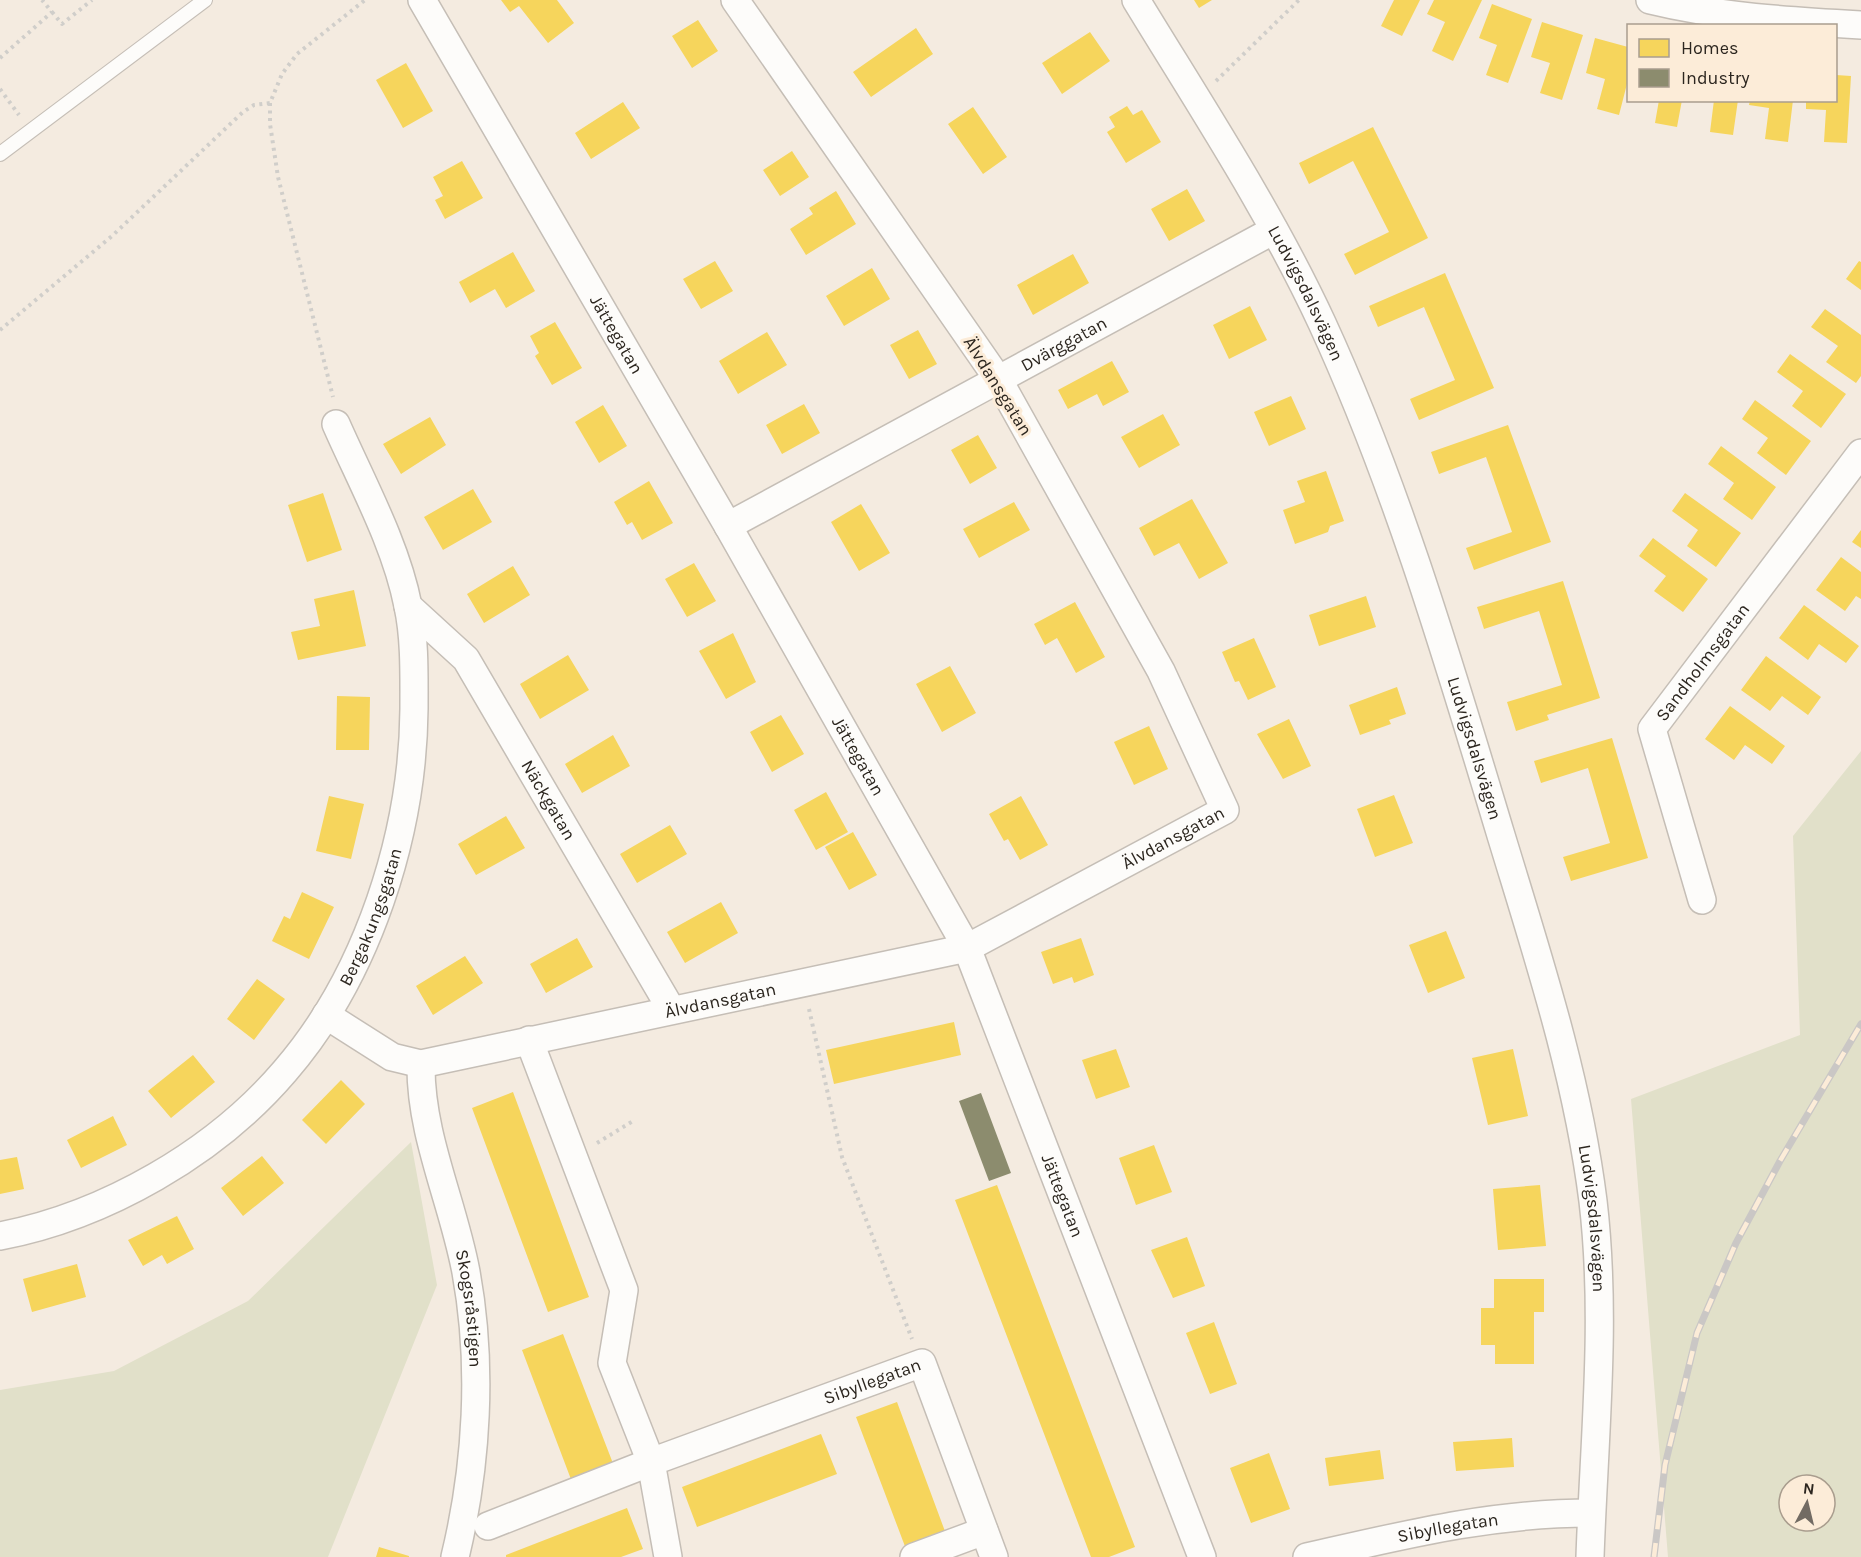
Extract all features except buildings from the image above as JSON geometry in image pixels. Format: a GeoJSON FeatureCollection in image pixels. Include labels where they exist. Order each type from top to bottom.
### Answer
{"type":"FeatureCollection","features":[{"type":"Feature","properties":{"kind":"street","name":"Jättegatan"},"geometry":{"type":"LineString","coordinates":[[422,0],[728,526],[967,948],[1202,1557]]}},
{"type":"Feature","properties":{"kind":"street","name":"Älvdansgatan"},"geometry":{"type":"LineString","coordinates":[[326,1015],[392,1057],[421,1064],[671,1009],[967,948],[1225,810],[1161,671],[998,379],[735,0]]}},
{"type":"Feature","properties":{"kind":"street","name":"Ludvigsdalsvägen"},"geometry":{"type":"LineString","coordinates":[[1136,0],[1274,230],[1322,324],[1387,482],[1441,636],[1565,1052],[1581,1121],[1593,1203],[1599,1277],[1590,1557]]}},
{"type":"Feature","properties":{"kind":"street"},"geometry":{"type":"LineString","coordinates":[[1650,0],[1683,8],[1764,20],[1861,25]]}},
{"type":"Feature","properties":{"kind":"street","name":"Dvärggatan"},"geometry":{"type":"LineString","coordinates":[[728,526],[1274,230]]}},
{"type":"Feature","properties":{"kind":"street","name":"Bergakungsgatan"},"geometry":{"type":"LineString","coordinates":[[0,1236],[26,1231],[88,1211],[147,1183],[176,1164],[241,1114],[285,1071],[326,1015],[381,902],[408,795],[414,740],[414,682],[408,606],[385,535],[336,424]]}},
{"type":"Feature","properties":{"kind":"street","name":"Sandholmsgatan"},"geometry":{"type":"LineString","coordinates":[[1702,900],[1652,729],[1861,453]]}},
{"type":"Feature","properties":{"kind":"street","name":"Näckgatan"},"geometry":{"type":"LineString","coordinates":[[408,606],[466,659],[671,1009]]}},
{"type":"Feature","properties":{"kind":"street"},"geometry":{"type":"LineString","coordinates":[[529,1040],[624,1290],[612,1363],[651,1462],[668,1557]]}},
{"type":"Feature","properties":{"kind":"street","name":"Skogsråstigen"},"geometry":{"type":"LineString","coordinates":[[421,1064],[421,1089],[425,1119],[449,1198],[466,1273],[474,1345],[475,1418],[468,1484],[455,1557]]}},
{"type":"Feature","properties":{"kind":"street","name":"Sibyllegatan"},"geometry":{"type":"LineString","coordinates":[[488,1526],[651,1462],[922,1363],[994,1557]]}},
{"type":"Feature","properties":{"kind":"street","name":"Sibyllegatan"},"geometry":{"type":"LineString","coordinates":[[1307,1557],[1451,1524],[1541,1513],[1591,1513]]}},
{"type":"Feature","properties":{"kind":"street"},"geometry":{"type":"LineString","coordinates":[[914,1557],[984,1531]]}},
{"type":"Feature","properties":{"kind":"lane"},"geometry":{"type":"LineString","coordinates":[[0,154],[30,129],[205,0]]}},
{"type":"Feature","properties":{"kind":"path"},"geometry":{"type":"LineString","coordinates":[[42,0],[62,24],[92,0]]}},
{"type":"Feature","properties":{"kind":"path"},"geometry":{"type":"LineString","coordinates":[[336,424],[333,393],[278,177],[270,124],[270,103],[282,74],[297,54],[365,0]]}},
{"type":"Feature","properties":{"kind":"path"},"geometry":{"type":"LineString","coordinates":[[1196,101],[1299,0]]}},
{"type":"Feature","properties":{"kind":"path"},"geometry":{"type":"LineString","coordinates":[[0,58],[52,12]]}},
{"type":"Feature","properties":{"kind":"path"},"geometry":{"type":"LineString","coordinates":[[0,89],[30,129]]}},
{"type":"Feature","properties":{"kind":"path"},"geometry":{"type":"LineString","coordinates":[[0,330],[112,236],[243,112],[254,105],[270,103]]}},
{"type":"Feature","properties":{"kind":"path"},"geometry":{"type":"LineString","coordinates":[[803,982],[842,1157],[922,1363]]}},
{"type":"Feature","properties":{"kind":"path"},"geometry":{"type":"LineString","coordinates":[[574,1158],[633,1121]]}},
{"type":"Feature","properties":{"kind":"green space"},"geometry":{"type":"Polygon","coordinates":[[[1861,751],[1861,1557],[1668,1557],[1631,1099],[1800,1035],[1793,836],[1861,751]]]}},
{"type":"Feature","properties":{"kind":"green space"},"geometry":{"type":"Polygon","coordinates":[[[411,1142],[437,1285],[328,1557],[0,1557],[0,1390],[114,1371],[248,1301],[411,1142]]]}},
{"type":"Feature","properties":{"kind":"railway"},"geometry":{"type":"LineString","coordinates":[[1654,1557],[1665,1465],[1697,1333],[1736,1243],[1780,1161],[1861,1024]]}}]}
